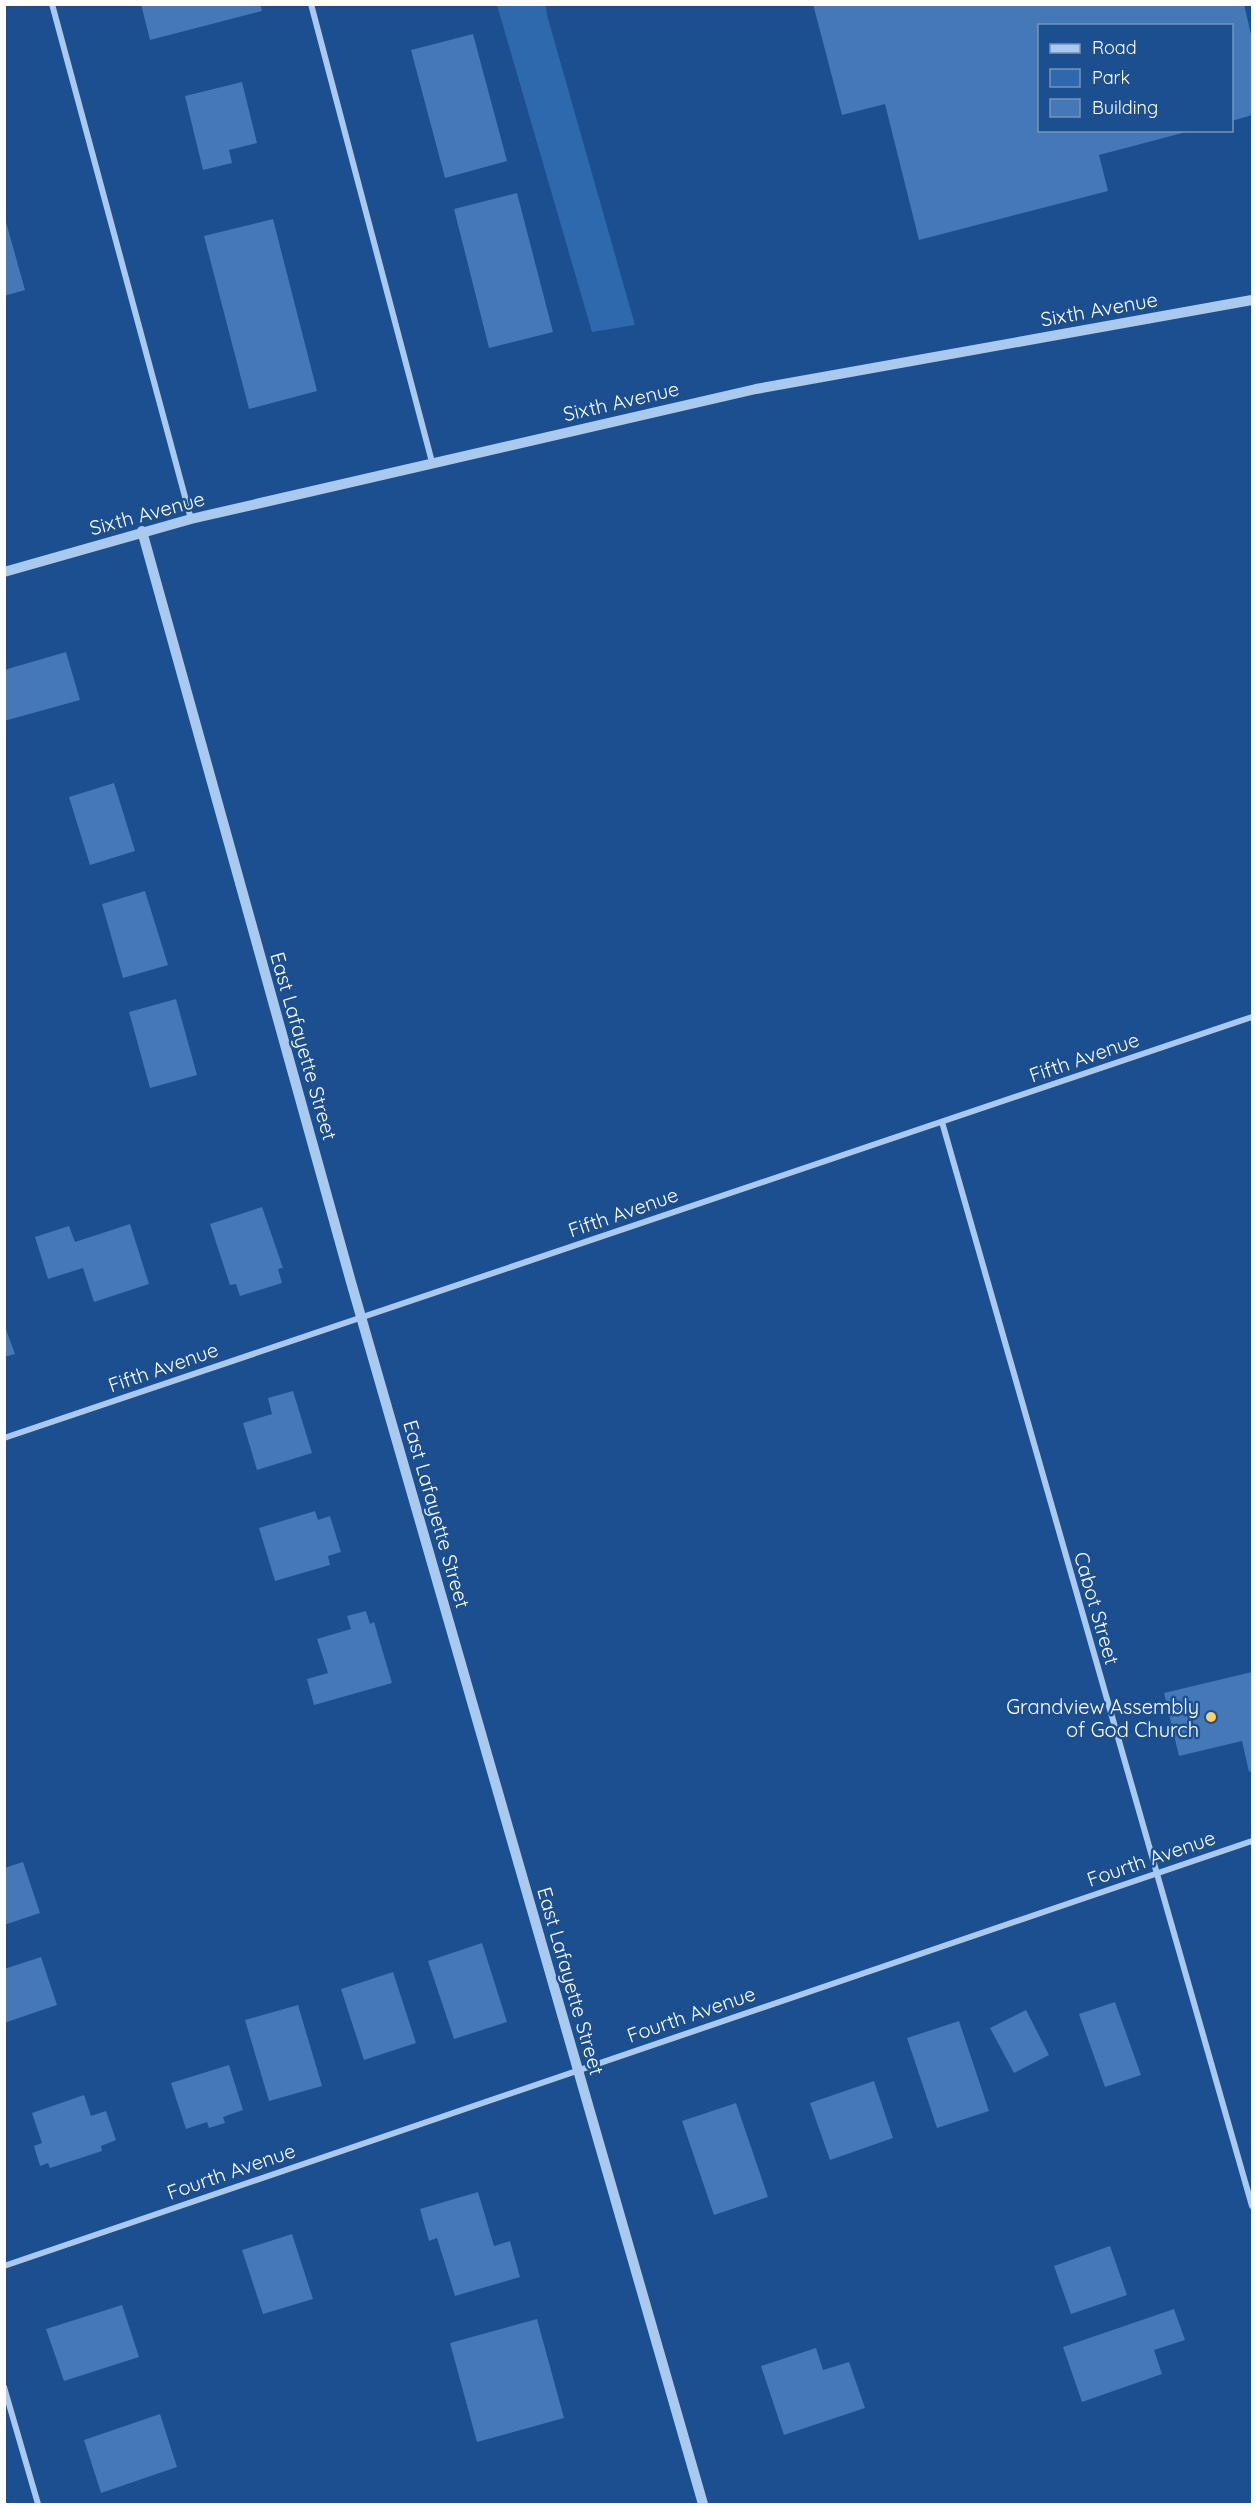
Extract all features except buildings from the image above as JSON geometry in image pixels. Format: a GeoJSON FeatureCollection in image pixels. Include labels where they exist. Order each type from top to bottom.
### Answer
{"type":"FeatureCollection","features":[{"type":"Feature","properties":{"kind":"street"},"geometry":{"type":"LineString","coordinates":[[52,4],[191,519]]}},
{"type":"Feature","properties":{"kind":"street"},"geometry":{"type":"LineString","coordinates":[[311,4],[432,462]]}},
{"type":"Feature","properties":{"kind":"street","name":"Sixth Avenue"},"geometry":{"type":"LineString","coordinates":[[4,572],[142,531],[191,519],[756,389],[1252,300]]}},
{"type":"Feature","properties":{"kind":"street","name":"East Lafayette Street"},"geometry":{"type":"LineString","coordinates":[[142,531],[362,1318],[703,2505]]}},
{"type":"Feature","properties":{"kind":"street","name":"Fifth Avenue"},"geometry":{"type":"LineString","coordinates":[[4,1438],[1252,1017]]}},
{"type":"Feature","properties":{"kind":"street","name":"Cabot Street"},"geometry":{"type":"LineString","coordinates":[[942,1122],[1252,2205]]}},
{"type":"Feature","properties":{"kind":"street","name":"Fourth Avenue"},"geometry":{"type":"LineString","coordinates":[[4,2266],[1252,1841]]}},
{"type":"Feature","properties":{"kind":"street"},"geometry":{"type":"LineString","coordinates":[[4,2387],[38,2505]]}},
{"type":"Feature","properties":{"kind":"green space"},"geometry":{"type":"Polygon","coordinates":[[[497,5],[546,5],[635,325],[592,332],[497,5]]]}},
{"type":"Feature","properties":{"kind":"place","name":"Grandview Assembly of God Church"},"geometry":{"type":"Point","coordinates":[1211,1717]}}]}
